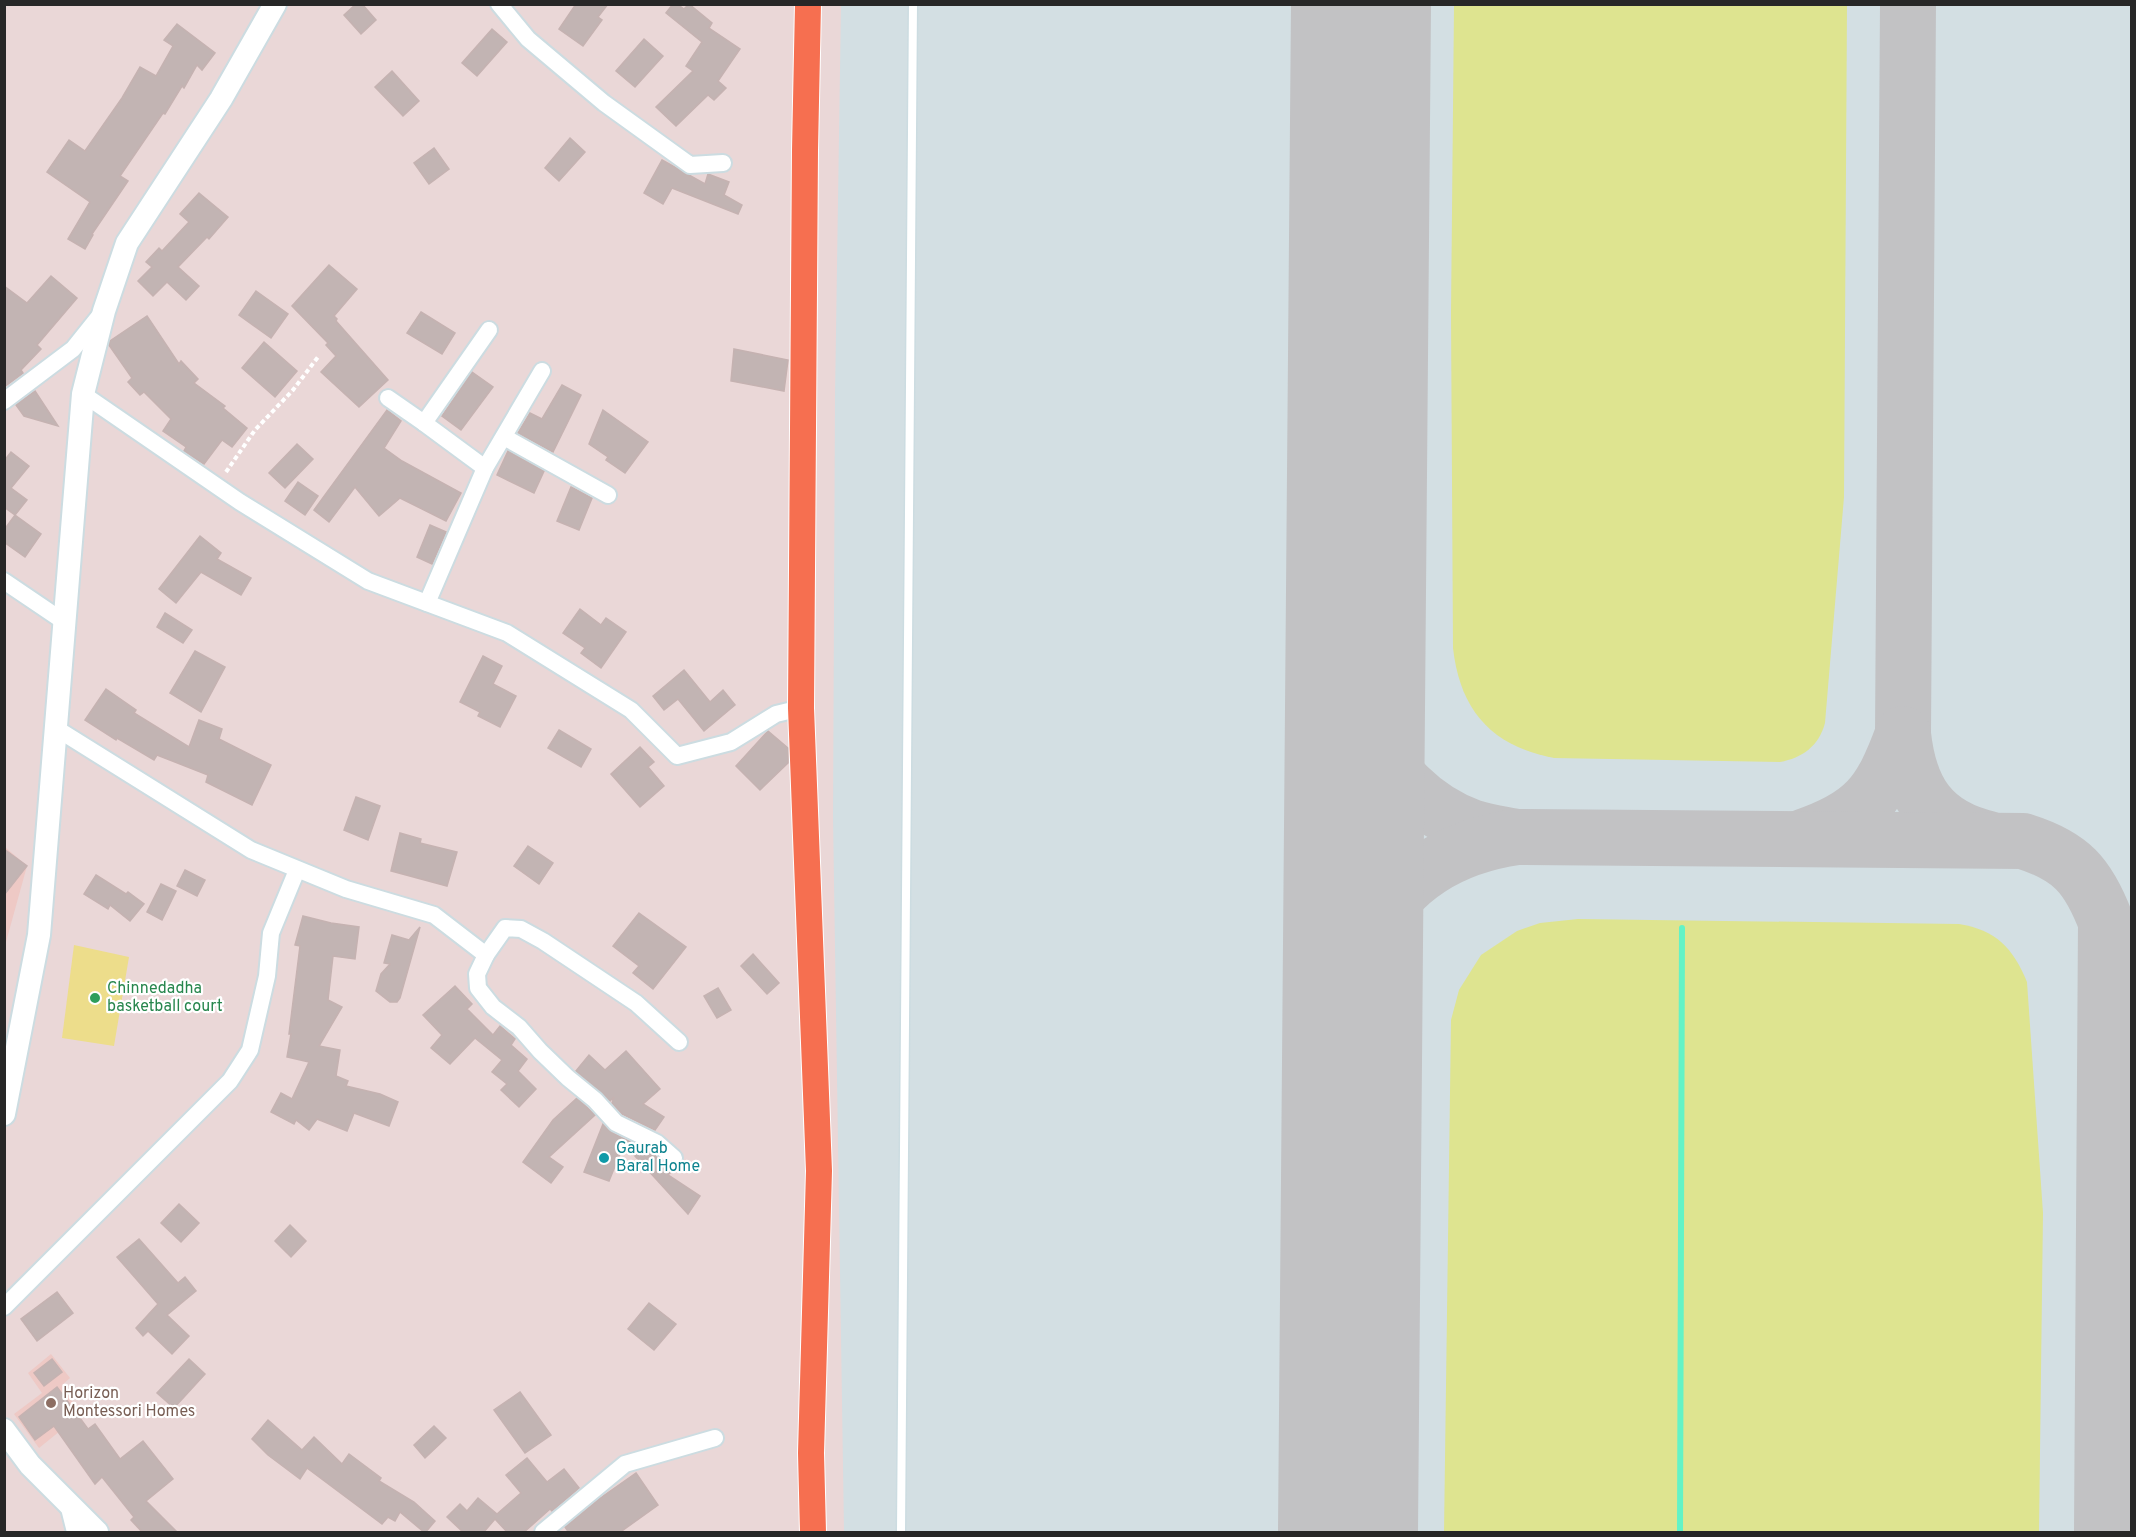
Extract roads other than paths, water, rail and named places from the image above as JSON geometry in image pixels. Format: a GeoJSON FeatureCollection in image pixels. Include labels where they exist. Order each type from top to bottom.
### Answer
{"type":"FeatureCollection","features":[{"type":"Feature","properties":{"kind":"main road"},"geometry":{"type":"LineString","coordinates":[[808,4],[801,708],[819,1171],[811,1453],[813,1533]]}},
{"type":"Feature","properties":{"kind":"street"},"geometry":{"type":"LineString","coordinates":[[4,1114],[39,935],[54,727],[83,394],[104,311],[127,243],[221,99],[275,4]]}},
{"type":"Feature","properties":{"kind":"street"},"geometry":{"type":"LineString","coordinates":[[499,4],[528,39],[604,103],[690,165],[723,163]]}},
{"type":"Feature","properties":{"kind":"street"},"geometry":{"type":"LineString","coordinates":[[4,401],[73,349],[104,311]]}},
{"type":"Feature","properties":{"kind":"street"},"geometry":{"type":"LineString","coordinates":[[424,423],[489,330]]}},
{"type":"Feature","properties":{"kind":"street"},"geometry":{"type":"LineString","coordinates":[[427,603],[485,468],[542,371]]}},
{"type":"Feature","properties":{"kind":"street"},"geometry":{"type":"LineString","coordinates":[[83,394],[240,502],[368,581],[507,633],[631,710],[677,756],[731,742],[776,714],[801,708]]}},
{"type":"Feature","properties":{"kind":"street"},"geometry":{"type":"LineString","coordinates":[[388,398],[485,468]]}},
{"type":"Feature","properties":{"kind":"street"},"geometry":{"type":"LineString","coordinates":[[504,437],[608,495]]}},
{"type":"Feature","properties":{"kind":"street"},"geometry":{"type":"LineString","coordinates":[[4,581],[63,621]]}},
{"type":"Feature","properties":{"kind":"street"},"geometry":{"type":"LineString","coordinates":[[54,727],[251,850],[346,889],[434,915],[486,955]]}},
{"type":"Feature","properties":{"kind":"street"},"geometry":{"type":"LineString","coordinates":[[4,1307],[230,1081],[250,1050],[267,976],[271,933],[297,870]]}},
{"type":"Feature","properties":{"kind":"street"},"geometry":{"type":"LineString","coordinates":[[674,1158],[657,1143],[616,1123],[596,1100],[568,1078],[540,1051],[519,1027],[493,1007],[478,988],[477,974],[486,955],[505,928],[521,929],[543,941],[636,1003],[679,1042]]}},
{"type":"Feature","properties":{"kind":"street"},"geometry":{"type":"LineString","coordinates":[[4,1430],[30,1465],[97,1533]]}},
{"type":"Feature","properties":{"kind":"street"},"geometry":{"type":"LineString","coordinates":[[543,1533],[625,1464],[715,1438]]}},
{"type":"Feature","properties":{"kind":"street"},"geometry":{"type":"LineString","coordinates":[[68,1504],[75,1533]]}},
{"type":"Feature","properties":{"kind":"lane"},"geometry":{"type":"LineString","coordinates":[[901,1533],[913,4]]}},
{"type":"Feature","properties":{"kind":"waterway"},"geometry":{"type":"LineString","coordinates":[[1680,1532],[1682,928]]}},
{"type":"Feature","properties":{"kind":"place","name":"Chinnedadha basketball court"},"geometry":{"type":"Point","coordinates":[95,998]}},
{"type":"Feature","properties":{"kind":"place","name":"Gaurab Baral Home"},"geometry":{"type":"Point","coordinates":[604,1158]}},
{"type":"Feature","properties":{"kind":"place","name":"Horizon Montessori Homes"},"geometry":{"type":"Point","coordinates":[51,1403]}}]}
